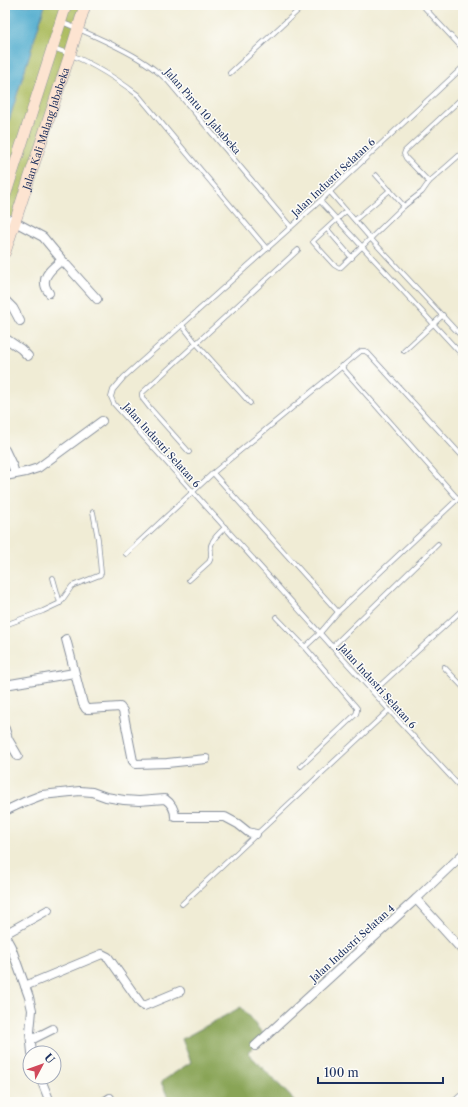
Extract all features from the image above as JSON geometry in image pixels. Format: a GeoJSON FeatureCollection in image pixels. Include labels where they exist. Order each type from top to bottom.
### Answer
{"type":"FeatureCollection","features":[{"type":"Feature","properties":{"kind":"main road","name":"Jalan Kali Malang Jababeka"},"geometry":{"type":"LineString","coordinates":[[5,196],[8,174],[53,48],[66,5]]}},
{"type":"Feature","properties":{"kind":"main road","name":"Jalan Kali Malang Jababeka"},"geometry":{"type":"LineString","coordinates":[[5,252],[10,220],[70,54],[85,5]]}},
{"type":"Feature","properties":{"kind":"street"},"geometry":{"type":"LineString","coordinates":[[10,220],[43,237],[97,298]]}},
{"type":"Feature","properties":{"kind":"street"},"geometry":{"type":"LineString","coordinates":[[49,293],[45,284],[45,279],[52,269],[62,260]]}},
{"type":"Feature","properties":{"kind":"street"},"geometry":{"type":"LineString","coordinates":[[5,300],[20,321]]}},
{"type":"Feature","properties":{"kind":"street"},"geometry":{"type":"LineString","coordinates":[[5,338],[28,356]]}},
{"type":"Feature","properties":{"kind":"street"},"geometry":{"type":"LineString","coordinates":[[5,476],[38,468],[102,421]]}},
{"type":"Feature","properties":{"kind":"street"},"geometry":{"type":"LineString","coordinates":[[5,450],[15,474]]}},
{"type":"Feature","properties":{"kind":"street"},"geometry":{"type":"LineString","coordinates":[[66,639],[83,704],[86,709],[120,707],[122,710],[133,761],[136,764],[167,763],[206,759]]}},
{"type":"Feature","properties":{"kind":"street"},"geometry":{"type":"LineString","coordinates":[[5,685],[74,673]]}},
{"type":"Feature","properties":{"kind":"street"},"geometry":{"type":"LineString","coordinates":[[5,729],[8,740],[18,756]]}},
{"type":"Feature","properties":{"kind":"street"},"geometry":{"type":"LineString","coordinates":[[5,811],[24,802],[42,796],[80,791],[92,792],[106,797],[124,800],[139,801],[165,799],[171,804],[175,817],[225,817],[238,824],[248,832],[256,834]]}},
{"type":"Feature","properties":{"kind":"street","name":"Jalan Industri Selatan 4"},"geometry":{"type":"LineString","coordinates":[[255,1046],[463,854]]}},
{"type":"Feature","properties":{"kind":"street"},"geometry":{"type":"LineString","coordinates":[[416,899],[463,951]]}},
{"type":"Feature","properties":{"kind":"street"},"geometry":{"type":"LineString","coordinates":[[31,1045],[30,1032],[32,1010],[29,997],[11,947],[5,935],[48,910]]}},
{"type":"Feature","properties":{"kind":"street"},"geometry":{"type":"LineString","coordinates":[[25,986],[102,954],[108,956],[140,1004],[144,1006],[180,991]]}},
{"type":"Feature","properties":{"kind":"street"},"geometry":{"type":"LineString","coordinates":[[31,1040],[53,1029]]}},
{"type":"Feature","properties":{"kind":"street"},"geometry":{"type":"LineString","coordinates":[[43,1085],[50,1102]]}},
{"type":"Feature","properties":{"kind":"lane"},"geometry":{"type":"LineString","coordinates":[[230,73],[304,5]]}},
{"type":"Feature","properties":{"kind":"lane"},"geometry":{"type":"LineString","coordinates":[[422,5],[463,49]]}},
{"type":"Feature","properties":{"kind":"lane","name":"Jalan Pintu 10 Jababeka"},"geometry":{"type":"LineString","coordinates":[[61,22],[78,28],[136,56],[155,69],[168,81],[291,227]]}},
{"type":"Feature","properties":{"kind":"lane"},"geometry":{"type":"LineString","coordinates":[[53,48],[70,54],[110,76],[138,95],[267,249]]}},
{"type":"Feature","properties":{"kind":"lane","name":"Jalan Industri Selatan 6"},"geometry":{"type":"LineString","coordinates":[[463,67],[330,192],[124,377],[113,390],[111,397],[114,404],[332,647],[463,790]]}},
{"type":"Feature","properties":{"kind":"lane"},"geometry":{"type":"LineString","coordinates":[[429,182],[406,158],[404,154],[405,151],[463,98]]}},
{"type":"Feature","properties":{"kind":"lane"},"geometry":{"type":"LineString","coordinates":[[346,211],[313,242],[336,267],[341,268],[404,206],[422,192],[429,182],[463,152]]}},
{"type":"Feature","properties":{"kind":"lane"},"geometry":{"type":"LineString","coordinates":[[376,175],[404,206]]}},
{"type":"Feature","properties":{"kind":"lane"},"geometry":{"type":"LineString","coordinates":[[355,220],[390,190]]}},
{"type":"Feature","properties":{"kind":"lane"},"geometry":{"type":"LineString","coordinates":[[330,192],[371,239],[463,338]]}},
{"type":"Feature","properties":{"kind":"lane"},"geometry":{"type":"LineString","coordinates":[[320,201],[463,356]]}},
{"type":"Feature","properties":{"kind":"lane"},"geometry":{"type":"LineString","coordinates":[[327,229],[352,258]]}},
{"type":"Feature","properties":{"kind":"lane"},"geometry":{"type":"LineString","coordinates":[[189,452],[144,401],[142,393],[298,250]]}},
{"type":"Feature","properties":{"kind":"lane"},"geometry":{"type":"LineString","coordinates":[[404,351],[443,315]]}},
{"type":"Feature","properties":{"kind":"lane"},"geometry":{"type":"LineString","coordinates":[[182,325],[196,343],[250,403]]}},
{"type":"Feature","properties":{"kind":"lane"},"geometry":{"type":"LineString","coordinates":[[126,554],[213,473],[361,351],[368,353],[463,457]]}},
{"type":"Feature","properties":{"kind":"lane"},"geometry":{"type":"LineString","coordinates":[[341,366],[458,499]]}},
{"type":"Feature","properties":{"kind":"lane"},"geometry":{"type":"LineString","coordinates":[[213,473],[338,612]]}},
{"type":"Feature","properties":{"kind":"lane"},"geometry":{"type":"LineString","coordinates":[[305,647],[320,633],[338,612],[463,494]]}},
{"type":"Feature","properties":{"kind":"lane"},"geometry":{"type":"LineString","coordinates":[[5,625],[60,603],[72,586],[98,577],[100,574],[98,539],[93,512]]}},
{"type":"Feature","properties":{"kind":"lane"},"geometry":{"type":"LineString","coordinates":[[189,580],[209,562],[212,555],[212,542],[225,527]]}},
{"type":"Feature","properties":{"kind":"lane"},"geometry":{"type":"LineString","coordinates":[[332,647],[438,544]]}},
{"type":"Feature","properties":{"kind":"lane"},"geometry":{"type":"LineString","coordinates":[[53,578],[60,603]]}},
{"type":"Feature","properties":{"kind":"lane"},"geometry":{"type":"LineString","coordinates":[[373,692],[463,609]]}},
{"type":"Feature","properties":{"kind":"lane"},"geometry":{"type":"LineString","coordinates":[[276,617],[305,647],[357,708],[356,714],[301,766]]}},
{"type":"Feature","properties":{"kind":"lane"},"geometry":{"type":"LineString","coordinates":[[444,667],[463,687]]}},
{"type":"Feature","properties":{"kind":"lane"},"geometry":{"type":"LineString","coordinates":[[182,904],[389,710]]}},
{"type":"Feature","properties":{"kind":"lane"},"geometry":{"type":"LineString","coordinates":[[453,1102],[463,1093]]}},
{"type":"Feature","properties":{"kind":"green space"},"geometry":{"type":"Polygon","coordinates":[[[45,5],[85,5],[5,252],[5,133],[45,5]]]}},
{"type":"Feature","properties":{"kind":"green space"},"geometry":{"type":"Polygon","coordinates":[[[241,1007],[264,1035],[248,1053],[296,1102],[170,1102],[161,1082],[191,1062],[182,1039],[241,1007]]]}},
{"type":"Feature","properties":{"kind":"water"},"geometry":{"type":"Polygon","coordinates":[[[11,5],[45,5],[5,133],[5,26],[11,5]]]}}]}
